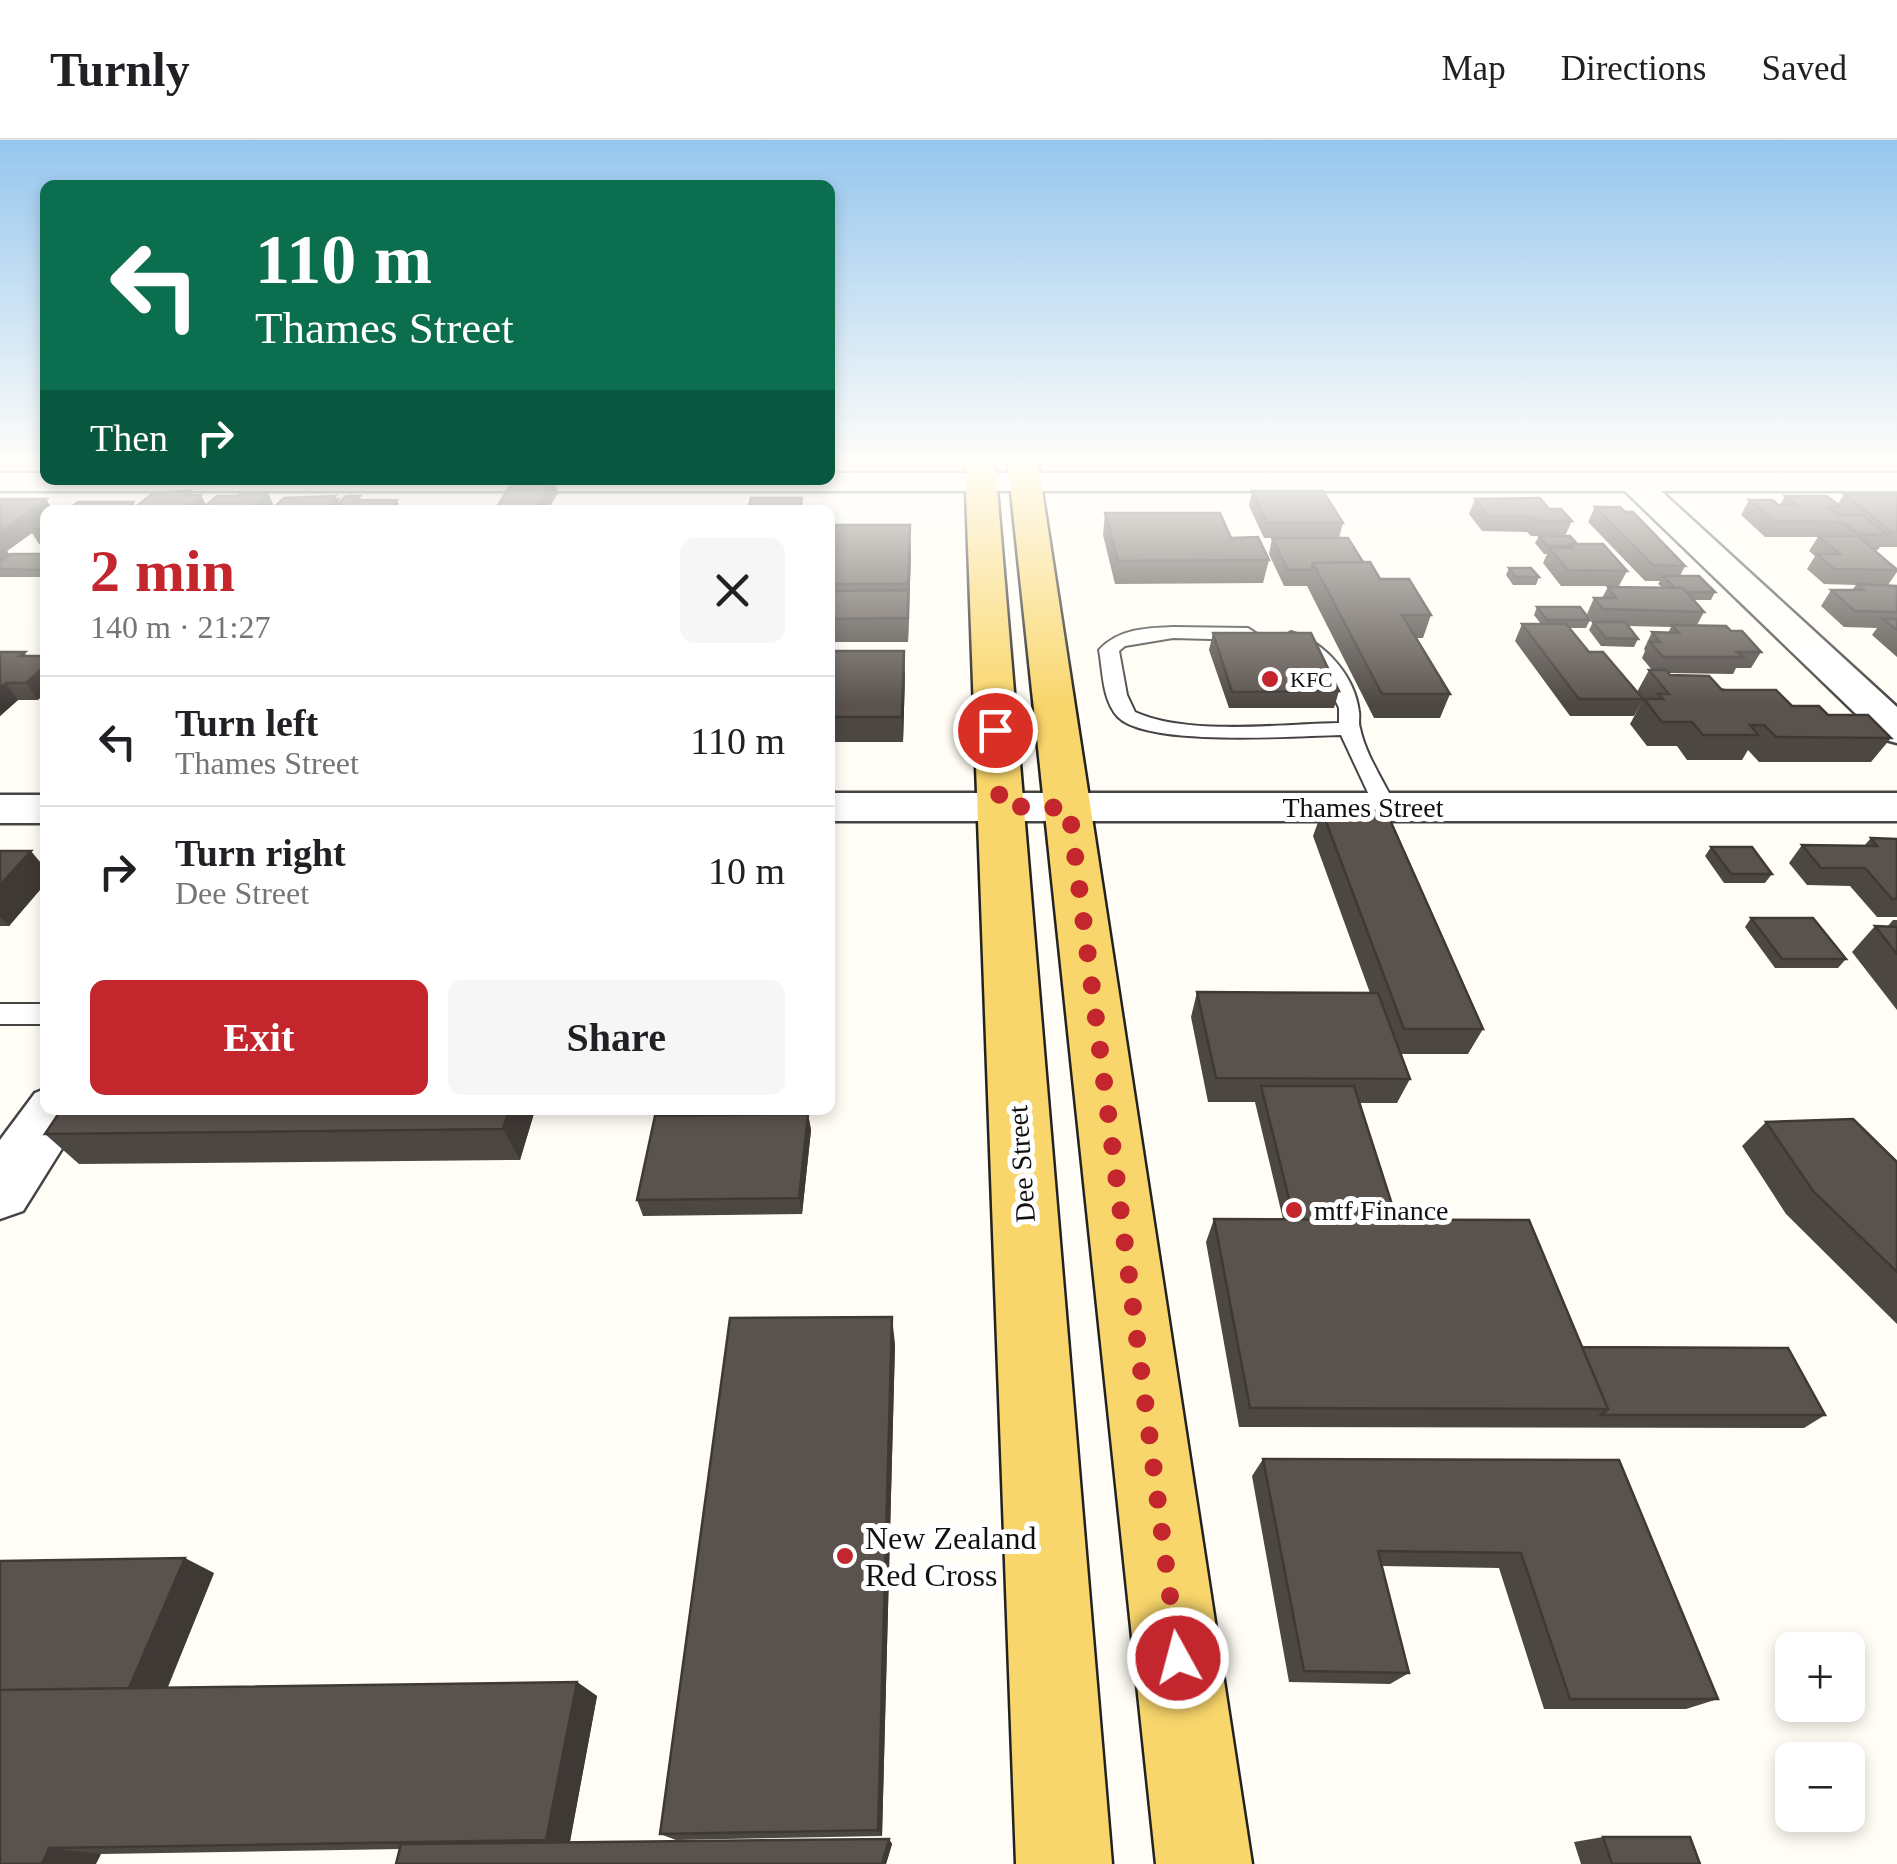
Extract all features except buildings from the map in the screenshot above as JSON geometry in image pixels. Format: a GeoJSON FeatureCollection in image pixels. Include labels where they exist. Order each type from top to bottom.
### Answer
{"type":"FeatureCollection","features":[{"type":"Feature","properties":{"kind":"main road","name":"Dee Street"},"geometry":{"type":"LineString","coordinates":[[992,544],[1204,1864]]}},
{"type":"Feature","properties":{"kind":"main road","name":"Dee Street"},"geometry":{"type":"LineString","coordinates":[[1027,544],[1064,1864]]}},
{"type":"Feature","properties":{"kind":"street"},"geometry":{"type":"LineString","coordinates":[[1700,544],[1897,730]]}},
{"type":"Feature","properties":{"kind":"street","name":"Thames Street"},"geometry":{"type":"LineString","coordinates":[[835,807],[1897,807]]}},
{"type":"Feature","properties":{"kind":"street"},"geometry":{"type":"LineString","coordinates":[[0,809],[40,809]]}},
{"type":"Feature","properties":{"kind":"street"},"geometry":{"type":"LineString","coordinates":[[0,1191],[53,1115]]}},
{"type":"Feature","properties":{"kind":"lane"},"geometry":{"type":"LineString","coordinates":[[1348,729],[1164,729],[1133,720],[1121,706],[1109,650],[1118,640],[1142,634],[1274,634],[1320,653],[1350,708],[1348,729],[1386,808]]}},
{"type":"Feature","properties":{"kind":"lane"},"geometry":{"type":"LineString","coordinates":[[0,1014],[40,1014]]}},
{"type":"Feature","properties":{"kind":"place","name":"KFC"},"geometry":{"type":"Point","coordinates":[1270,679]}},
{"type":"Feature","properties":{"kind":"place","name":"mtf Finance"},"geometry":{"type":"Point","coordinates":[1294,1210]}},
{"type":"Feature","properties":{"kind":"place","name":"New Zealand Red Cross"},"geometry":{"type":"Point","coordinates":[845,1556]}},
{"type":"Feature","properties":{"kind":"route"},"geometry":{"type":"LineString","coordinates":[[995,730],[1000,806],[1069,808],[1178,1658]]}}]}
